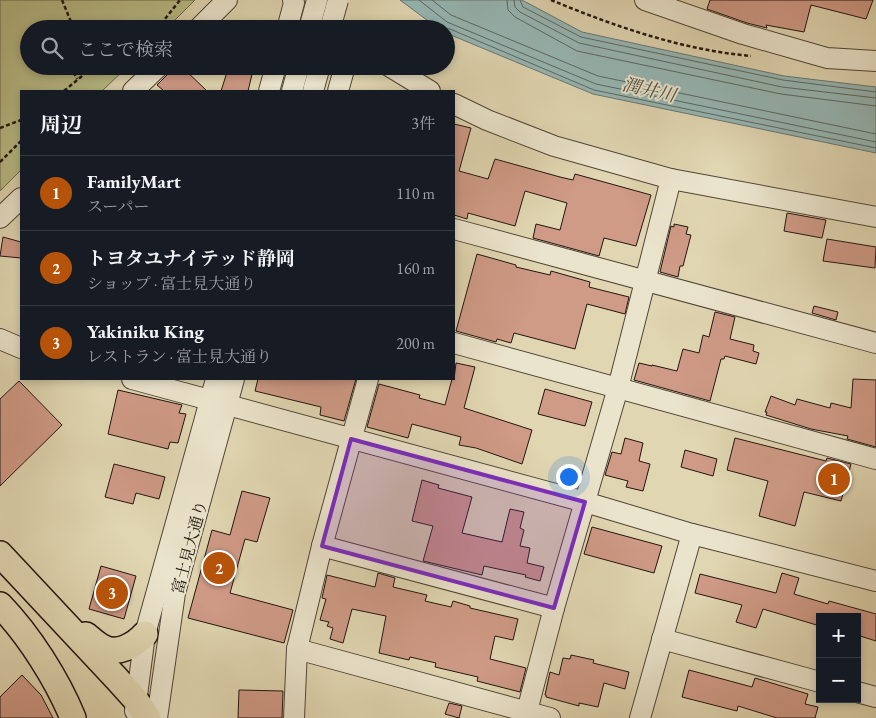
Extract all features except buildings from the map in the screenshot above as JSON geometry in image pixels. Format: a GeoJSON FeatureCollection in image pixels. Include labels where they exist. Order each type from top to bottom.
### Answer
{"type":"FeatureCollection","features":[{"type":"Feature","properties":{"kind":"main road"},"geometry":{"type":"LineString","coordinates":[[0,554],[54,610],[139,712]]}},
{"type":"Feature","properties":{"kind":"main road"},"geometry":{"type":"LineString","coordinates":[[0,604],[35,648],[73,718]]}},
{"type":"Feature","properties":{"kind":"main road"},"geometry":{"type":"LineString","coordinates":[[54,610],[104,649],[117,650],[129,648],[146,634]]}},
{"type":"Feature","properties":{"kind":"street"},"geometry":{"type":"LineString","coordinates":[[207,20],[228,0]]}},
{"type":"Feature","properties":{"kind":"street"},"geometry":{"type":"LineString","coordinates":[[289,20],[294,0]]}},
{"type":"Feature","properties":{"kind":"street"},"geometry":{"type":"LineString","coordinates":[[311,20],[317,0]]}},
{"type":"Feature","properties":{"kind":"street"},"geometry":{"type":"LineString","coordinates":[[332,20],[338,0]]}},
{"type":"Feature","properties":{"kind":"street"},"geometry":{"type":"LineString","coordinates":[[645,0],[743,34],[827,58],[876,61]]}},
{"type":"Feature","properties":{"kind":"street"},"geometry":{"type":"LineString","coordinates":[[134,90],[150,75]]}},
{"type":"Feature","properties":{"kind":"street"},"geometry":{"type":"LineString","coordinates":[[269,90],[273,75]]}},
{"type":"Feature","properties":{"kind":"street"},"geometry":{"type":"LineString","coordinates":[[292,90],[296,75]]}},
{"type":"Feature","properties":{"kind":"street"},"geometry":{"type":"LineString","coordinates":[[313,90],[317,75]]}},
{"type":"Feature","properties":{"kind":"street"},"geometry":{"type":"LineString","coordinates":[[338,90],[342,75]]}},
{"type":"Feature","properties":{"kind":"street"},"geometry":{"type":"LineString","coordinates":[[404,75],[428,90]]}},
{"type":"Feature","properties":{"kind":"street"},"geometry":{"type":"LineString","coordinates":[[455,104],[487,120],[554,146],[671,179],[876,217]]}},
{"type":"Feature","properties":{"kind":"street"},"geometry":{"type":"LineString","coordinates":[[527,711],[554,608],[618,388],[671,179]]}},
{"type":"Feature","properties":{"kind":"street"},"geometry":{"type":"LineString","coordinates":[[0,218],[20,199]]}},
{"type":"Feature","properties":{"kind":"street"},"geometry":{"type":"LineString","coordinates":[[455,229],[876,343]]}},
{"type":"Feature","properties":{"kind":"street"},"geometry":{"type":"LineString","coordinates":[[0,339],[20,348]]}},
{"type":"Feature","properties":{"kind":"street"},"geometry":{"type":"LineString","coordinates":[[455,343],[876,459]]}},
{"type":"Feature","properties":{"kind":"street"},"geometry":{"type":"LineString","coordinates":[[136,380],[585,502],[692,534],[876,581]]}},
{"type":"Feature","properties":{"kind":"street","name":"富士見大通り"},"geometry":{"type":"LineString","coordinates":[[157,718],[175,593],[218,403],[216,380]]}},
{"type":"Feature","properties":{"kind":"street","name":"富士見大通り"},"geometry":{"type":"LineString","coordinates":[[139,712],[146,634],[218,403],[233,380]]}},
{"type":"Feature","properties":{"kind":"street"},"geometry":{"type":"LineString","coordinates":[[294,718],[297,649],[322,546],[368,380]]}},
{"type":"Feature","properties":{"kind":"street"},"geometry":{"type":"LineString","coordinates":[[640,718],[692,534]]}},
{"type":"Feature","properties":{"kind":"street"},"geometry":{"type":"LineString","coordinates":[[322,546],[554,608]]}},
{"type":"Feature","properties":{"kind":"street"},"geometry":{"type":"LineString","coordinates":[[662,639],[816,681]]}},
{"type":"Feature","properties":{"kind":"street"},"geometry":{"type":"LineString","coordinates":[[297,649],[506,712],[527,711],[550,718]]}},
{"type":"Feature","properties":{"kind":"street"},"geometry":{"type":"LineString","coordinates":[[861,693],[876,697]]}},
{"type":"Feature","properties":{"kind":"path"},"geometry":{"type":"LineString","coordinates":[[62,0],[70,20]]}},
{"type":"Feature","properties":{"kind":"path"},"geometry":{"type":"LineString","coordinates":[[164,20],[180,0]]}},
{"type":"Feature","properties":{"kind":"path"},"geometry":{"type":"LineString","coordinates":[[551,0],[594,18],[661,39],[731,54],[758,56]]}},
{"type":"Feature","properties":{"kind":"path"},"geometry":{"type":"LineString","coordinates":[[75,75],[77,79]]}},
{"type":"Feature","properties":{"kind":"path"},"geometry":{"type":"LineString","coordinates":[[65,90],[82,75]]}},
{"type":"Feature","properties":{"kind":"path"},"geometry":{"type":"LineString","coordinates":[[0,128],[20,120]]}},
{"type":"Feature","properties":{"kind":"path"},"geometry":{"type":"LineString","coordinates":[[0,162],[20,142]]}},
{"type":"Feature","properties":{"kind":"highlighted area"},"geometry":{"type":"Polygon","coordinates":[[[351,439],[585,502],[554,608],[322,546],[351,439]]]}},
{"type":"Feature","properties":{"kind":"green space"},"geometry":{"type":"Polygon","coordinates":[[[0,0],[195,0],[175,20],[20,20],[20,75],[119,75],[103,90],[20,90],[20,171],[0,191],[0,0]]]}},
{"type":"Feature","properties":{"kind":"water","name":"潤井川"},"geometry":{"type":"Polygon","coordinates":[[[400,0],[522,0],[582,32],[784,76],[876,87],[876,153],[593,94],[455,37],[455,20],[427,20],[400,0]]]}},
{"type":"Feature","properties":{"kind":"place","name":"FamilyMart"},"geometry":{"type":"Point","coordinates":[834,479]}},
{"type":"Feature","properties":{"kind":"place","name":"トヨタユナイテッド静岡"},"geometry":{"type":"Point","coordinates":[219,568]}},
{"type":"Feature","properties":{"kind":"place","name":"Yakiniku King"},"geometry":{"type":"Point","coordinates":[112,593]}}]}
